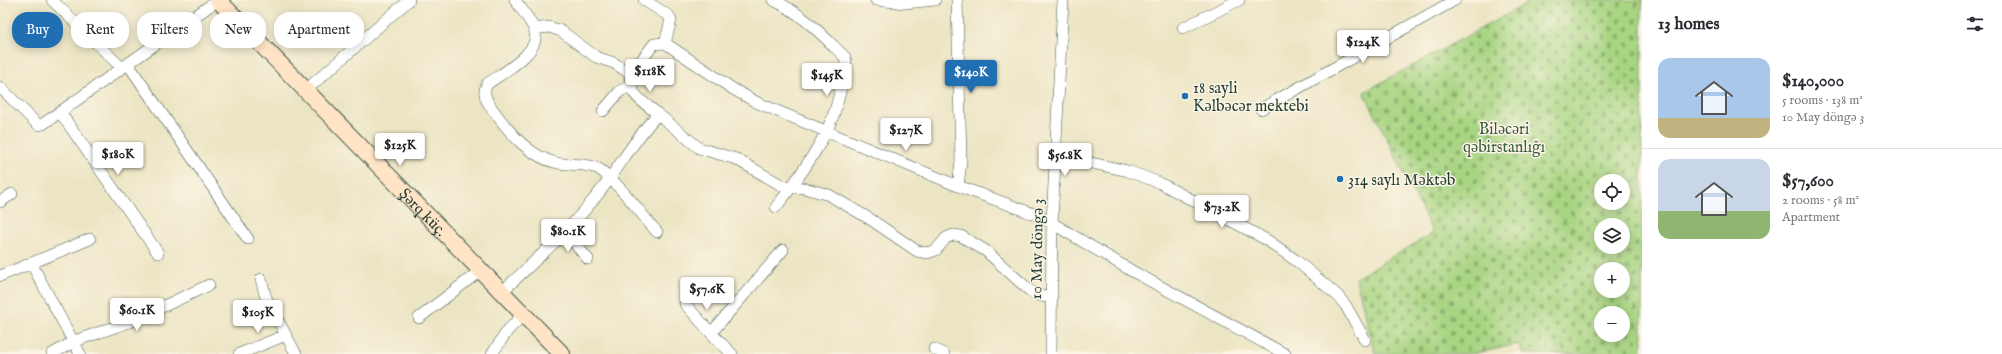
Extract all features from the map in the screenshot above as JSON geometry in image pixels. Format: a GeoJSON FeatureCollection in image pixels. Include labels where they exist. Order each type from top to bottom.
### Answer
{"type":"FeatureCollection","features":[{"type":"Feature","properties":{"kind":"street"},"geometry":{"type":"LineString","coordinates":[[52,0],[125,66],[248,239]]}},
{"type":"Feature","properties":{"kind":"street"},"geometry":{"type":"LineString","coordinates":[[0,87],[39,124],[43,124],[218,0]]}},
{"type":"Feature","properties":{"kind":"street","name":"Şərq küç."},"geometry":{"type":"LineString","coordinates":[[218,0],[562,354]]}},
{"type":"Feature","properties":{"kind":"street"},"geometry":{"type":"LineString","coordinates":[[306,90],[409,0]]}},
{"type":"Feature","properties":{"kind":"street"},"geometry":{"type":"LineString","coordinates":[[515,0],[534,29],[536,36],[535,45],[529,53],[487,84],[484,92],[487,102],[512,135],[526,147],[557,163],[578,164],[598,169],[610,178],[657,232]]}},
{"type":"Feature","properties":{"kind":"street"},"geometry":{"type":"LineString","coordinates":[[644,0],[669,16],[670,20],[665,43]]}},
{"type":"Feature","properties":{"kind":"street"},"geometry":{"type":"LineString","coordinates":[[773,0],[798,13],[845,57],[846,63],[839,97],[826,132],[791,187],[776,207]]}},
{"type":"Feature","properties":{"kind":"street"},"geometry":{"type":"LineString","coordinates":[[876,0],[905,3],[935,0]]}},
{"type":"Feature","properties":{"kind":"street"},"geometry":{"type":"LineString","coordinates":[[957,0],[961,161],[958,186]]}},
{"type":"Feature","properties":{"kind":"street","name":"10 May döngə 3"},"geometry":{"type":"LineString","coordinates":[[1051,354],[1052,223],[1063,0]]}},
{"type":"Feature","properties":{"kind":"street"},"geometry":{"type":"LineString","coordinates":[[1183,28],[1239,0]]}},
{"type":"Feature","properties":{"kind":"street"},"geometry":{"type":"LineString","coordinates":[[1261,110],[1456,0]]}},
{"type":"Feature","properties":{"kind":"street"},"geometry":{"type":"LineString","coordinates":[[534,29],[550,27],[561,31],[596,57],[614,63],[632,74]]}},
{"type":"Feature","properties":{"kind":"street"},"geometry":{"type":"LineString","coordinates":[[1052,298],[1037,295],[1029,290],[986,251],[961,236],[953,235],[946,238],[936,250],[927,254],[917,251],[870,218],[829,195],[809,189],[791,187],[776,182],[736,159],[699,148],[636,95],[630,86],[632,74],[654,44],[665,43],[733,89],[758,103],[958,186],[1034,214],[1052,223],[1132,271],[1285,354]]}},
{"type":"Feature","properties":{"kind":"street"},"geometry":{"type":"LineString","coordinates":[[604,111],[620,91],[630,86]]}},
{"type":"Feature","properties":{"kind":"street"},"geometry":{"type":"LineString","coordinates":[[60,112],[158,253]]}},
{"type":"Feature","properties":{"kind":"street"},"geometry":{"type":"LineString","coordinates":[[502,292],[565,232],[595,199],[640,135],[658,114]]}},
{"type":"Feature","properties":{"kind":"street"},"geometry":{"type":"LineString","coordinates":[[1055,155],[1128,171],[1160,183],[1267,240],[1298,262],[1337,295],[1346,306],[1365,340]]}},
{"type":"Feature","properties":{"kind":"street"},"geometry":{"type":"LineString","coordinates":[[0,202],[12,194]]}},
{"type":"Feature","properties":{"kind":"street"},"geometry":{"type":"LineString","coordinates":[[565,232],[588,259]]}},
{"type":"Feature","properties":{"kind":"street"},"geometry":{"type":"LineString","coordinates":[[0,276],[90,239]]}},
{"type":"Feature","properties":{"kind":"street"},"geometry":{"type":"LineString","coordinates":[[711,332],[783,250]]}},
{"type":"Feature","properties":{"kind":"street"},"geometry":{"type":"LineString","coordinates":[[31,263],[75,341],[80,354]]}},
{"type":"Feature","properties":{"kind":"street"},"geometry":{"type":"LineString","coordinates":[[419,318],[481,270]]}},
{"type":"Feature","properties":{"kind":"street"},"geometry":{"type":"LineString","coordinates":[[261,279],[266,298],[296,354]]}},
{"type":"Feature","properties":{"kind":"street"},"geometry":{"type":"LineString","coordinates":[[52,354],[75,341],[132,321],[209,285]]}},
{"type":"Feature","properties":{"kind":"street"},"geometry":{"type":"LineString","coordinates":[[685,304],[732,354]]}},
{"type":"Feature","properties":{"kind":"street"},"geometry":{"type":"LineString","coordinates":[[492,354],[508,330],[524,314]]}},
{"type":"Feature","properties":{"kind":"street"},"geometry":{"type":"LineString","coordinates":[[239,354],[286,335]]}},
{"type":"Feature","properties":{"kind":"street"},"geometry":{"type":"LineString","coordinates":[[934,349],[944,354]]}},
{"type":"Feature","properties":{"kind":"green space","name":"Biləcəri qəbirstanlığı"},"geometry":{"type":"Polygon","coordinates":[[[1525,0],[1642,0],[1642,354],[1523,354],[1519,344],[1471,354],[1375,354],[1356,278],[1433,233],[1364,92],[1526,4],[1525,0]]]}},
{"type":"Feature","properties":{"kind":"place","name":"18 sayli Kəlbəcər mektebi"},"geometry":{"type":"Point","coordinates":[1185,96]}},
{"type":"Feature","properties":{"kind":"place","name":"314 saylı Məktəb"},"geometry":{"type":"Point","coordinates":[1340,179]}}]}
